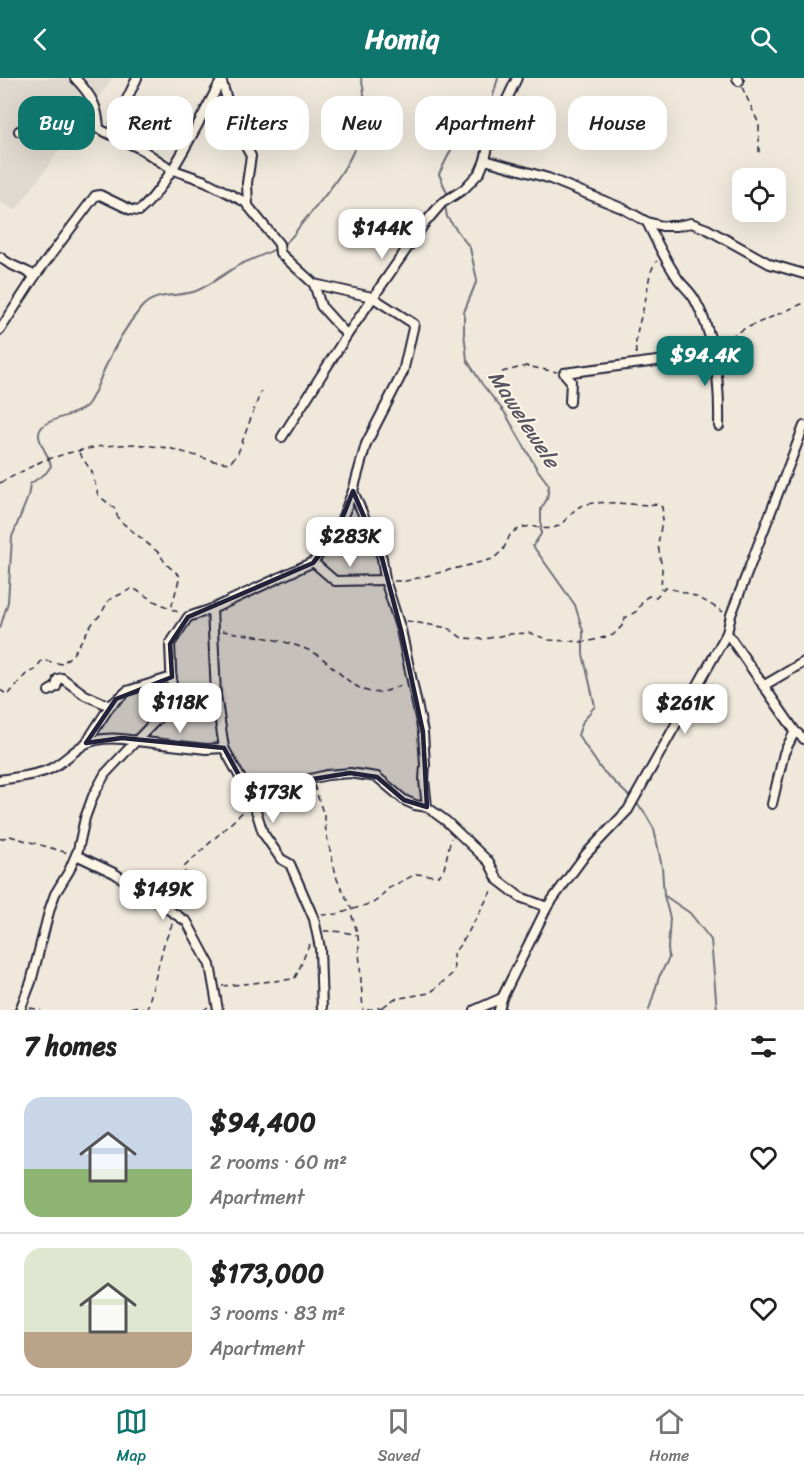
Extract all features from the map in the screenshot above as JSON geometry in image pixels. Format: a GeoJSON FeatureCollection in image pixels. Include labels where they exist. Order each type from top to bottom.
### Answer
{"type":"FeatureCollection","features":[{"type":"Feature","properties":{"kind":"street"},"geometry":{"type":"LineString","coordinates":[[75,78],[83,86],[98,110],[99,129]]}},
{"type":"Feature","properties":{"kind":"street"},"geometry":{"type":"LineString","coordinates":[[128,96],[137,78]]}},
{"type":"Feature","properties":{"kind":"street"},"geometry":{"type":"LineString","coordinates":[[282,436],[399,257],[442,202],[464,189],[480,172],[491,133],[517,78]]}},
{"type":"Feature","properties":{"kind":"street"},"geometry":{"type":"LineString","coordinates":[[0,330],[35,276],[95,196],[100,195],[139,212],[146,205],[171,169],[221,79]]}},
{"type":"Feature","properties":{"kind":"street"},"geometry":{"type":"LineString","coordinates":[[221,79],[236,127],[251,156],[247,183],[248,206]]}},
{"type":"Feature","properties":{"kind":"street"},"geometry":{"type":"LineString","coordinates":[[95,128],[107,133]]}},
{"type":"Feature","properties":{"kind":"street"},"geometry":{"type":"LineString","coordinates":[[20,1010],[31,982],[55,894],[76,855],[93,796],[105,774],[167,709],[172,692],[170,644],[188,617],[212,609],[313,562],[336,534],[353,491],[366,444],[403,372],[414,324],[372,297],[314,284],[280,253],[279,244],[248,206],[235,195],[190,174],[171,169],[142,150]]}},
{"type":"Feature","properties":{"kind":"street"},"geometry":{"type":"LineString","coordinates":[[485,160],[548,178],[624,209],[647,222],[662,226],[691,224],[707,229],[770,264],[804,274]]}},
{"type":"Feature","properties":{"kind":"street"},"geometry":{"type":"LineString","coordinates":[[647,222],[662,253],[678,280],[693,298],[707,324],[719,400],[719,426]]}},
{"type":"Feature","properties":{"kind":"street"},"geometry":{"type":"LineString","coordinates":[[0,258],[35,276]]}},
{"type":"Feature","properties":{"kind":"street"},"geometry":{"type":"LineString","coordinates":[[314,284],[321,306],[346,335]]}},
{"type":"Feature","properties":{"kind":"street"},"geometry":{"type":"LineString","coordinates":[[564,373],[686,358],[712,347]]}},
{"type":"Feature","properties":{"kind":"street"},"geometry":{"type":"LineString","coordinates":[[564,373],[570,381],[570,402]]}},
{"type":"Feature","properties":{"kind":"street"},"geometry":{"type":"LineString","coordinates":[[499,1010],[502,998],[547,907],[586,854],[628,810],[728,633],[731,615],[804,426]]}},
{"type":"Feature","properties":{"kind":"street"},"geometry":{"type":"LineString","coordinates":[[353,491],[382,558],[385,580],[397,618],[412,682],[423,732],[427,807]]}},
{"type":"Feature","properties":{"kind":"street"},"geometry":{"type":"LineString","coordinates":[[313,562],[336,581],[385,580]]}},
{"type":"Feature","properties":{"kind":"street"},"geometry":{"type":"LineString","coordinates":[[212,609],[216,696],[224,748],[253,801],[263,833],[281,859],[290,864],[314,919],[320,948],[322,1010]]}},
{"type":"Feature","properties":{"kind":"street"},"geometry":{"type":"LineString","coordinates":[[728,633],[763,686],[804,740]]}},
{"type":"Feature","properties":{"kind":"street"},"geometry":{"type":"LineString","coordinates":[[763,686],[804,662]]}},
{"type":"Feature","properties":{"kind":"street"},"geometry":{"type":"LineString","coordinates":[[86,743],[110,706],[127,691],[172,677]]}},
{"type":"Feature","properties":{"kind":"street"},"geometry":{"type":"LineString","coordinates":[[50,691],[56,687],[58,679],[62,678],[86,695],[110,706]]}},
{"type":"Feature","properties":{"kind":"street"},"geometry":{"type":"LineString","coordinates":[[771,804],[779,771],[795,731]]}},
{"type":"Feature","properties":{"kind":"street"},"geometry":{"type":"LineString","coordinates":[[0,780],[52,768],[86,743],[98,739],[122,738],[206,749],[224,748]]}},
{"type":"Feature","properties":{"kind":"street"},"geometry":{"type":"LineString","coordinates":[[253,801],[312,779],[350,773],[377,777],[404,800],[427,807],[455,829],[489,862],[498,879],[520,897],[547,907]]}},
{"type":"Feature","properties":{"kind":"street"},"geometry":{"type":"LineString","coordinates":[[76,855],[114,873],[187,922],[210,965],[217,1008]]}},
{"type":"Feature","properties":{"kind":"street"},"geometry":{"type":"LineString","coordinates":[[475,1010],[502,998]]}},
{"type":"Feature","properties":{"kind":"path"},"geometry":{"type":"LineString","coordinates":[[738,80],[759,124],[759,153]]}},
{"type":"Feature","properties":{"kind":"path"},"geometry":{"type":"LineString","coordinates":[[635,365],[638,328],[651,269],[662,253]]}},
{"type":"Feature","properties":{"kind":"path"},"geometry":{"type":"LineString","coordinates":[[712,347],[744,329],[804,303]]}},
{"type":"Feature","properties":{"kind":"path"},"geometry":{"type":"LineString","coordinates":[[502,372],[526,366],[564,373]]}},
{"type":"Feature","properties":{"kind":"path"},"geometry":{"type":"LineString","coordinates":[[0,483],[42,460],[102,446],[135,444],[169,448],[214,461],[230,463],[238,453],[261,391]]}},
{"type":"Feature","properties":{"kind":"path"},"geometry":{"type":"LineString","coordinates":[[79,452],[92,471],[98,495],[114,508],[119,520],[159,553],[166,564],[180,576],[171,609]]}},
{"type":"Feature","properties":{"kind":"path"},"geometry":{"type":"LineString","coordinates":[[385,580],[406,581],[493,559],[503,550],[511,533],[525,527],[546,529],[558,526],[579,506],[596,502],[620,505],[656,504],[662,507],[658,545],[662,569],[661,590],[656,597],[649,596],[644,599],[642,606],[625,618],[622,626],[613,635],[586,642],[549,640],[530,633],[485,639],[462,638],[448,628],[397,618]]}},
{"type":"Feature","properties":{"kind":"path"},"geometry":{"type":"LineString","coordinates":[[0,690],[8,695],[27,673],[35,670],[42,660],[62,664],[73,654],[109,600],[133,588],[188,617]]}},
{"type":"Feature","properties":{"kind":"path"},"geometry":{"type":"LineString","coordinates":[[661,590],[665,588],[685,592],[731,615]]}},
{"type":"Feature","properties":{"kind":"path"},"geometry":{"type":"LineString","coordinates":[[213,630],[279,642],[317,654],[346,679],[370,692],[384,692],[412,682]]}},
{"type":"Feature","properties":{"kind":"path"},"geometry":{"type":"LineString","coordinates":[[312,779],[325,819],[337,879],[352,910],[358,936],[363,1010]]}},
{"type":"Feature","properties":{"kind":"path"},"geometry":{"type":"LineString","coordinates":[[121,1010],[138,1006],[145,1010],[164,944],[172,929],[175,914],[188,889],[184,867],[253,801]]}},
{"type":"Feature","properties":{"kind":"path"},"geometry":{"type":"LineString","coordinates":[[314,919],[375,902],[389,888],[416,874],[439,876],[444,869],[455,829]]}},
{"type":"Feature","properties":{"kind":"path"},"geometry":{"type":"LineString","coordinates":[[0,839],[10,836],[76,855]]}},
{"type":"Feature","properties":{"kind":"path"},"geometry":{"type":"LineString","coordinates":[[367,1010],[383,1007],[394,999],[430,993],[452,974],[453,954],[465,938],[498,879]]}},
{"type":"Feature","properties":{"kind":"path"},"geometry":{"type":"LineString","coordinates":[[222,993],[222,985],[294,979],[301,960],[317,934],[328,931],[346,932],[358,936]]}},
{"type":"Feature","properties":{"kind":"path"},"geometry":{"type":"LineString","coordinates":[[204,1010],[206,1007],[217,1008]]}},
{"type":"Feature","properties":{"kind":"path"},"geometry":{"type":"LineString","coordinates":[[383,1007],[388,1010]]}},
{"type":"Feature","properties":{"kind":"highlighted area"},"geometry":{"type":"Polygon","coordinates":[[[353,491],[382,558],[401,630],[423,732],[427,807],[404,800],[377,777],[350,773],[301,781],[253,801],[224,748],[122,738],[86,743],[116,699],[172,677],[170,644],[188,617],[313,563],[336,534],[353,491]]]}},
{"type":"Feature","properties":{"kind":"shaded area"},"geometry":{"type":"Polygon","coordinates":[[[0,78],[113,78],[95,102],[95,96],[18,96],[18,150],[60,150],[16,210],[0,202],[0,78]]]}},
{"type":"Feature","properties":{"kind":"waterway"},"geometry":{"type":"LineString","coordinates":[[282,245],[291,238],[329,190],[351,156],[364,118],[365,99],[361,78]]}},
{"type":"Feature","properties":{"kind":"waterway","name":"Mawelewele"},"geometry":{"type":"LineString","coordinates":[[445,199],[447,193],[439,174],[452,148],[490,124],[493,96],[498,78]]}},
{"type":"Feature","properties":{"kind":"waterway","name":"Mawelewele"},"geometry":{"type":"LineString","coordinates":[[445,205],[447,217],[470,248],[477,280],[464,312],[467,360],[505,413],[537,469],[549,485],[547,499],[541,509],[541,534],[533,546],[575,605],[583,631],[583,654],[595,706],[583,721],[578,735],[601,769],[632,799]]}},
{"type":"Feature","properties":{"kind":"waterway"},"geometry":{"type":"LineString","coordinates":[[0,628],[8,602],[12,537],[28,497],[30,484],[46,473],[51,466],[40,440],[40,430],[50,421],[75,413],[88,404],[120,338],[135,315],[147,303],[160,297],[196,291],[239,265],[277,248]]}},
{"type":"Feature","properties":{"kind":"waterway","name":"Mawelewele"},"geometry":{"type":"LineString","coordinates":[[636,803],[654,829],[662,867],[664,896],[670,918],[669,958],[659,977],[649,1010]]}},
{"type":"Feature","properties":{"kind":"waterway"},"geometry":{"type":"LineString","coordinates":[[665,896],[690,913],[711,940],[717,1010]]}}]}
